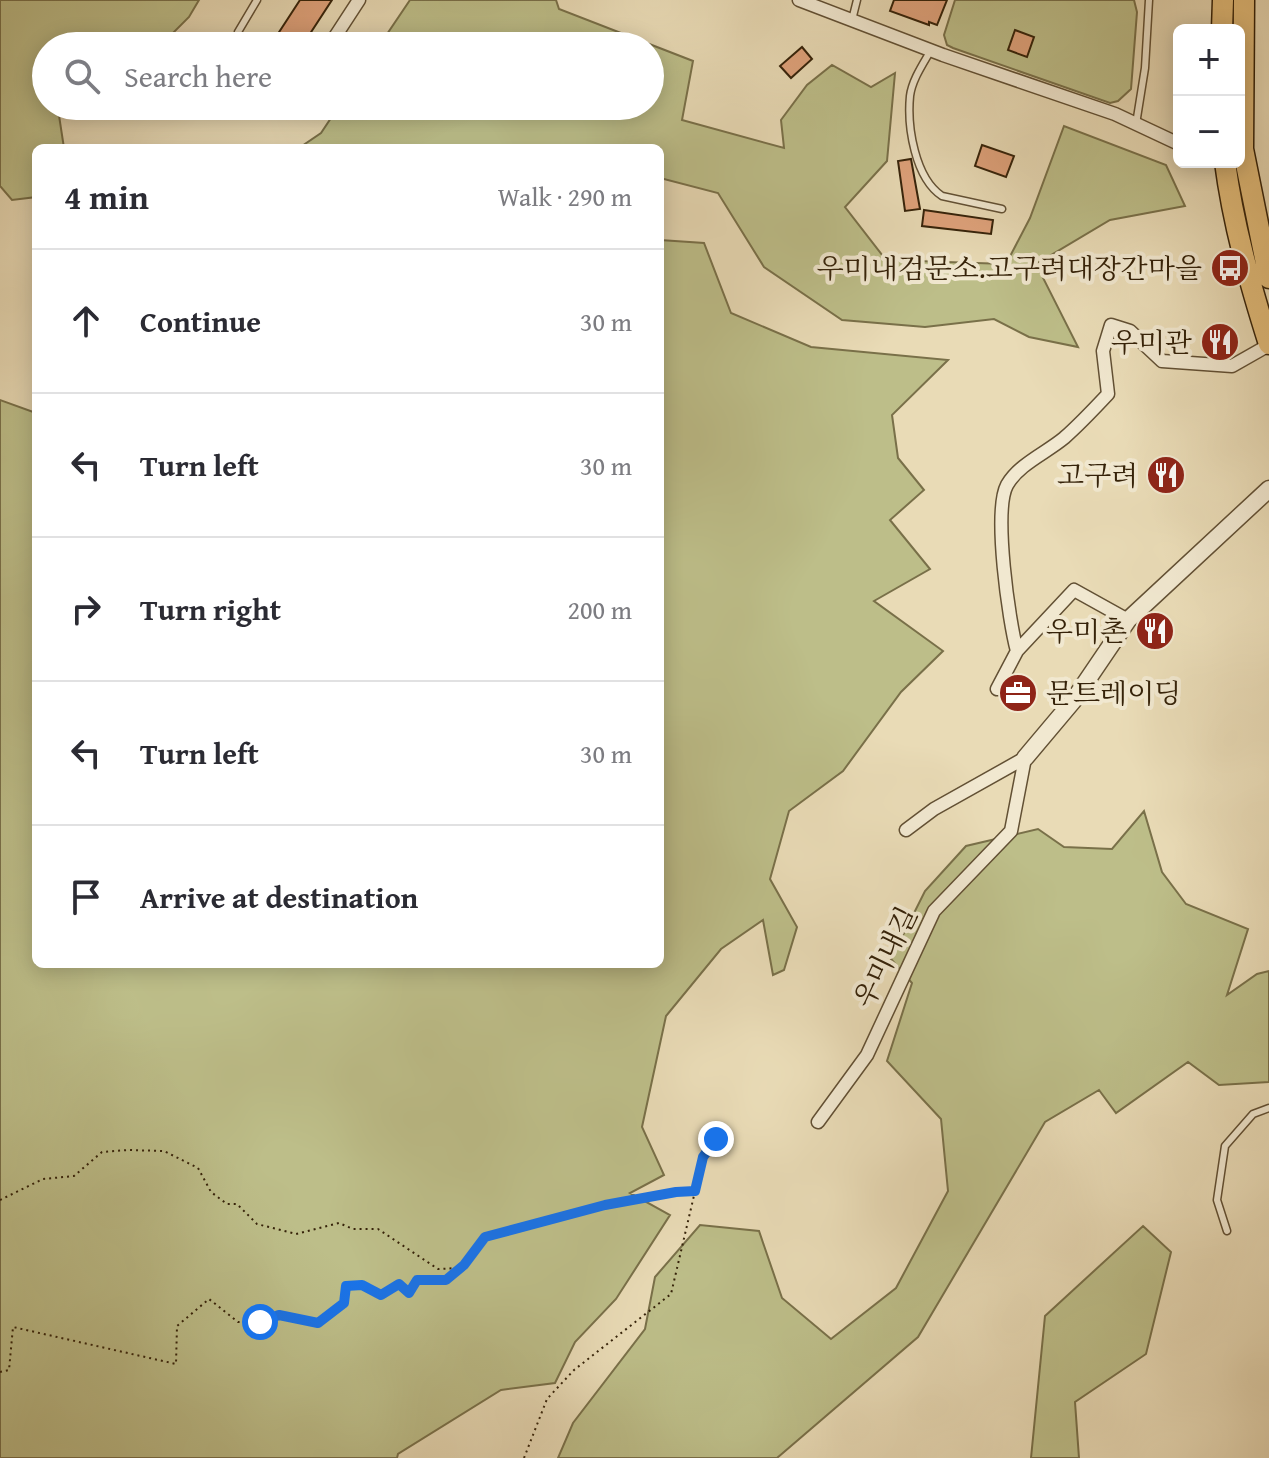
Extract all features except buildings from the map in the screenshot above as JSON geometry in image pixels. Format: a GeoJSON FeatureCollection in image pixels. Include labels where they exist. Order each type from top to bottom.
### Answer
{"type":"FeatureCollection","features":[{"type":"Feature","properties":{"kind":"main road"},"geometry":{"type":"LineString","coordinates":[[1222,24],[1223,0]]}},
{"type":"Feature","properties":{"kind":"main road"},"geometry":{"type":"LineString","coordinates":[[1243,24],[1244,0]]}},
{"type":"Feature","properties":{"kind":"main road"},"geometry":{"type":"LineString","coordinates":[[1229,168],[1238,184],[1269,278]]}},
{"type":"Feature","properties":{"kind":"main road"},"geometry":{"type":"LineString","coordinates":[[1239,168],[1238,184],[1251,287],[1269,344]]}},
{"type":"Feature","properties":{"kind":"street"},"geometry":{"type":"LineString","coordinates":[[338,32],[359,0]]}},
{"type":"Feature","properties":{"kind":"street"},"geometry":{"type":"LineString","coordinates":[[799,0],[816,3],[931,50],[1115,114],[1173,141]]}},
{"type":"Feature","properties":{"kind":"street"},"geometry":{"type":"LineString","coordinates":[[1017,651],[1012,632],[1001,533],[1006,486],[1027,464],[1063,439],[1108,394],[1103,351],[1111,325],[1130,331],[1162,361],[1232,366],[1269,344]]}},
{"type":"Feature","properties":{"kind":"street","name":"우미내길"},"geometry":{"type":"LineString","coordinates":[[818,1122],[867,1055],[934,911],[1011,831],[1025,758],[1073,701],[1128,620],[1269,489]]}},
{"type":"Feature","properties":{"kind":"street"},"geometry":{"type":"LineString","coordinates":[[997,689],[1017,651],[1074,590],[1128,620]]}},
{"type":"Feature","properties":{"kind":"street"},"geometry":{"type":"LineString","coordinates":[[906,830],[934,809],[1025,758]]}},
{"type":"Feature","properties":{"kind":"lane"},"geometry":{"type":"LineString","coordinates":[[238,32],[257,0]]}},
{"type":"Feature","properties":{"kind":"lane"},"geometry":{"type":"LineString","coordinates":[[816,3],[828,0]]}},
{"type":"Feature","properties":{"kind":"lane"},"geometry":{"type":"LineString","coordinates":[[855,21],[853,16],[857,0]]}},
{"type":"Feature","properties":{"kind":"lane"},"geometry":{"type":"LineString","coordinates":[[1136,124],[1144,79],[1149,0]]}},
{"type":"Feature","properties":{"kind":"lane"},"geometry":{"type":"LineString","coordinates":[[931,50],[910,96],[911,126],[925,177],[934,191],[942,196],[1002,209]]}},
{"type":"Feature","properties":{"kind":"lane"},"geometry":{"type":"LineString","coordinates":[[1227,1231],[1217,1200],[1225,1146],[1253,1114],[1269,1108]]}},
{"type":"Feature","properties":{"kind":"path"},"geometry":{"type":"LineString","coordinates":[[524,1458],[547,1399],[574,1370],[671,1294],[703,1157],[716,1139]]}},
{"type":"Feature","properties":{"kind":"path"},"geometry":{"type":"LineString","coordinates":[[0,1200],[43,1179],[74,1176],[102,1152],[164,1151],[198,1168],[211,1192],[227,1204],[237,1204],[257,1224],[296,1234],[339,1223],[353,1229],[378,1229],[438,1269],[459,1268]]}},
{"type":"Feature","properties":{"kind":"path"},"geometry":{"type":"LineString","coordinates":[[0,1372],[9,1370],[13,1327],[176,1364],[177,1326],[209,1299],[238,1322],[260,1322],[279,1315],[318,1323],[344,1303],[346,1286],[362,1285],[381,1295],[399,1284],[409,1293],[417,1280],[446,1280],[464,1265],[485,1237],[605,1205],[695,1191]]}},
{"type":"Feature","properties":{"kind":"green space"},"geometry":{"type":"Polygon","coordinates":[[[0,0],[199,0],[189,17],[174,32],[32,32],[32,120],[60,120],[63,144],[32,144],[32,198],[12,200],[0,186],[0,0]]]}},
{"type":"Feature","properties":{"kind":"green space"},"geometry":{"type":"Polygon","coordinates":[[[410,0],[556,0],[559,9],[618,32],[388,32],[410,0]]]}},
{"type":"Feature","properties":{"kind":"green space"},"geometry":{"type":"Polygon","coordinates":[[[955,0],[1134,0],[1137,12],[1131,89],[1118,101],[1110,103],[947,45],[944,35],[955,0]]]}},
{"type":"Feature","properties":{"kind":"green space"},"geometry":{"type":"Polygon","coordinates":[[[664,50],[693,61],[682,120],[784,148],[781,120],[807,85],[832,65],[871,87],[895,73],[887,161],[845,207],[886,260],[1006,264],[1030,218],[1064,126],[1166,165],[1185,206],[1110,220],[1036,264],[1078,347],[1029,337],[994,319],[925,327],[842,320],[764,267],[718,193],[664,179],[664,144],[305,144],[321,133],[330,120],[664,120],[664,50]]]}},
{"type":"Feature","properties":{"kind":"green space"},"geometry":{"type":"Polygon","coordinates":[[[664,240],[704,243],[731,313],[811,347],[948,360],[892,415],[898,458],[924,490],[890,520],[930,569],[874,601],[943,651],[901,692],[843,771],[789,811],[770,879],[797,927],[784,970],[773,975],[763,920],[721,949],[666,1016],[642,1127],[664,1175],[630,1193],[670,1215],[616,1299],[575,1342],[555,1383],[501,1390],[398,1454],[397,1458],[0,1458],[0,400],[32,412],[32,968],[664,968],[664,240]]]}},
{"type":"Feature","properties":{"kind":"green space"},"geometry":{"type":"Polygon","coordinates":[[[1144,811],[1162,872],[1186,904],[1248,929],[1227,995],[1257,974],[1269,971],[1269,1082],[1219,1085],[1188,1062],[1116,1113],[1099,1090],[1045,1122],[918,1337],[777,1458],[558,1458],[573,1423],[645,1329],[655,1277],[700,1225],[759,1231],[782,1298],[831,1339],[896,1288],[948,1191],[941,1119],[887,1061],[912,983],[891,959],[925,891],[966,846],[1038,829],[1064,847],[1112,849],[1144,811]]]}},
{"type":"Feature","properties":{"kind":"green space"},"geometry":{"type":"Polygon","coordinates":[[[1143,1226],[1171,1252],[1146,1354],[1075,1402],[1079,1458],[1031,1458],[1045,1316],[1143,1226]]]}},
{"type":"Feature","properties":{"kind":"place","name":"우미내검문소.고구려대장간마을"},"geometry":{"type":"Point","coordinates":[1230,268]}},
{"type":"Feature","properties":{"kind":"place","name":"우미관"},"geometry":{"type":"Point","coordinates":[1220,342]}},
{"type":"Feature","properties":{"kind":"place","name":"고구려"},"geometry":{"type":"Point","coordinates":[1166,475]}},
{"type":"Feature","properties":{"kind":"place","name":"우미촌"},"geometry":{"type":"Point","coordinates":[1155,631]}},
{"type":"Feature","properties":{"kind":"place","name":"문트레이딩"},"geometry":{"type":"Point","coordinates":[1018,693]}},
{"type":"Feature","properties":{"kind":"route"},"geometry":{"type":"LineString","coordinates":[[260,1322],[279,1315],[318,1323],[344,1303],[346,1286],[362,1285],[381,1295],[399,1284],[409,1293],[417,1280],[446,1280],[464,1265],[485,1237],[605,1205],[695,1191],[703,1157],[716,1139]]}}]}
